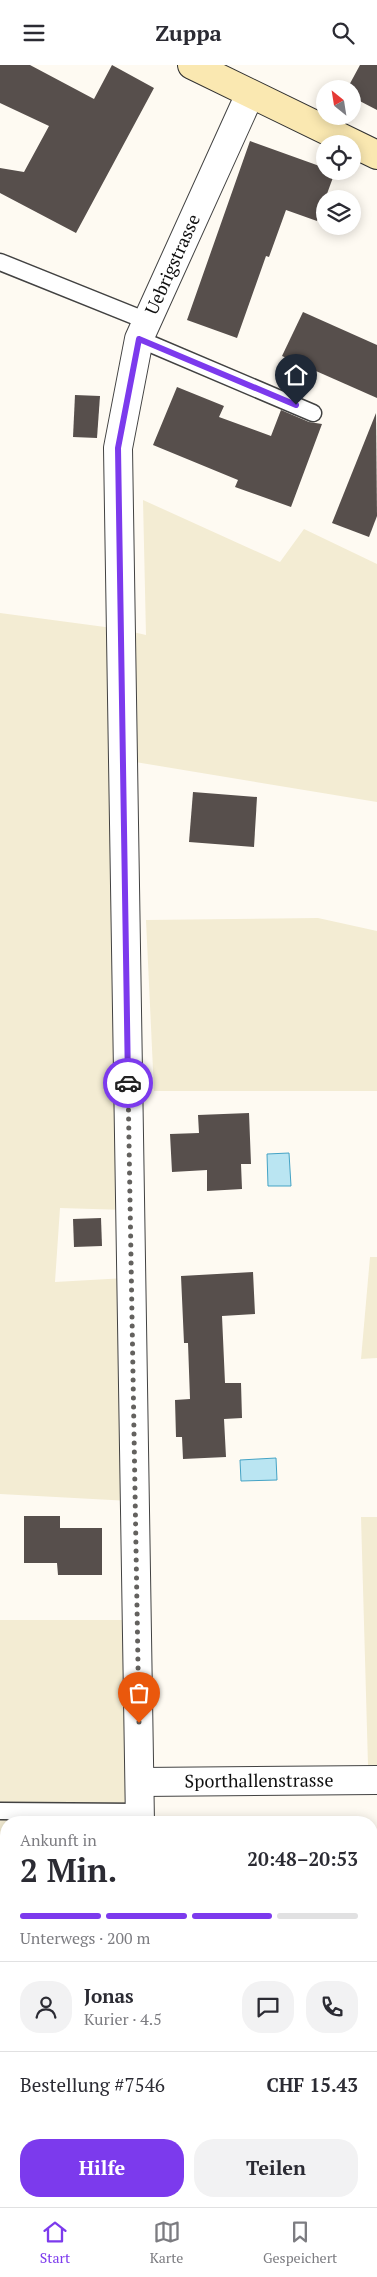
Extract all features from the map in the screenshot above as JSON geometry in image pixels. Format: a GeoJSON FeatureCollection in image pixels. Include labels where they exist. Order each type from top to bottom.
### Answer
{"type":"FeatureCollection","features":[{"type":"Feature","properties":{"kind":"main road"},"geometry":{"type":"LineString","coordinates":[[192,65],[377,155]]}},
{"type":"Feature","properties":{"kind":"street","name":"Uebrigstrasse"},"geometry":{"type":"LineString","coordinates":[[140,1816],[118,448],[143,330],[250,94]]}},
{"type":"Feature","properties":{"kind":"street","name":"Sporthallenstrasse"},"geometry":{"type":"LineString","coordinates":[[140,1782],[377,1779]]}},
{"type":"Feature","properties":{"kind":"lane"},"geometry":{"type":"LineString","coordinates":[[0,262],[314,413]]}},
{"type":"Feature","properties":{"kind":"lane"},"geometry":{"type":"LineString","coordinates":[[0,1811],[117,1816]]}},
{"type":"Feature","properties":{"kind":"shaded area"},"geometry":{"type":"Polygon","coordinates":[[[143,500],[280,562],[304,529],[377,564],[377,802],[111,758],[126,1210],[60,1208],[55,1282],[126,1278],[130,1501],[0,1494],[0,613],[120,629],[146,635],[143,500]]]}},
{"type":"Feature","properties":{"kind":"shaded area"},"geometry":{"type":"Polygon","coordinates":[[[318,918],[377,931],[377,1091],[154,1091],[146,920],[318,918]]]}},
{"type":"Feature","properties":{"kind":"shaded area"},"geometry":{"type":"Polygon","coordinates":[[[370,1257],[377,1257],[377,1358],[361,1359],[370,1257]]]}},
{"type":"Feature","properties":{"kind":"shaded area"},"geometry":{"type":"Polygon","coordinates":[[[361,1517],[377,1517],[377,1765],[368,1765],[361,1517]]]}},
{"type":"Feature","properties":{"kind":"shaded area"},"geometry":{"type":"Polygon","coordinates":[[[0,1620],[131,1620],[133,1816],[0,1816],[0,1620]]]}},
{"type":"Feature","properties":{"kind":"water"},"geometry":{"type":"Polygon","coordinates":[[[289,1153],[291,1186],[268,1186],[267,1154],[289,1153]]]}},
{"type":"Feature","properties":{"kind":"water"},"geometry":{"type":"Polygon","coordinates":[[[276,1458],[277,1480],[241,1481],[240,1460],[276,1458]]]}},
{"type":"Feature","properties":{"kind":"building"},"geometry":{"type":"Polygon","coordinates":[[[0,65],[30,65],[94,99],[112,65],[154,88],[76,233],[0,193],[0,168],[24,172],[49,126],[0,103],[0,65]]]}},
{"type":"Feature","properties":{"kind":"building"},"geometry":{"type":"Polygon","coordinates":[[[360,65],[377,65],[377,110],[361,102],[361,80],[352,80],[360,65]]]}},
{"type":"Feature","properties":{"kind":"building"},"geometry":{"type":"Polygon","coordinates":[[[250,141],[316,165],[316,180],[332,180],[328,190],[316,190],[316,221],[286,210],[269,257],[266,256],[237,338],[187,320],[250,141]]]}},
{"type":"Feature","properties":{"kind":"building"},"geometry":{"type":"Polygon","coordinates":[[[303,312],[377,345],[377,398],[282,356],[303,312]]]}},
{"type":"Feature","properties":{"kind":"building"},"geometry":{"type":"Polygon","coordinates":[[[177,387],[224,406],[219,417],[271,436],[281,410],[309,422],[322,424],[291,507],[235,487],[238,480],[153,445],[177,387]]]}},
{"type":"Feature","properties":{"kind":"building"},"geometry":{"type":"Polygon","coordinates":[[[75,395],[100,396],[97,438],[73,437],[75,395]]]}},
{"type":"Feature","properties":{"kind":"building"},"geometry":{"type":"Polygon","coordinates":[[[376,413],[377,516],[369,537],[332,523],[376,413]]]}},
{"type":"Feature","properties":{"kind":"building"},"geometry":{"type":"Polygon","coordinates":[[[193,792],[257,797],[254,847],[189,842],[193,792]]]}},
{"type":"Feature","properties":{"kind":"building"},"geometry":{"type":"Polygon","coordinates":[[[249,1113],[251,1164],[241,1164],[242,1189],[207,1191],[207,1170],[172,1172],[170,1134],[199,1133],[198,1115],[249,1113]]]}},
{"type":"Feature","properties":{"kind":"building"},"geometry":{"type":"Polygon","coordinates":[[[101,1218],[102,1246],[74,1247],[73,1219],[101,1218]]]}},
{"type":"Feature","properties":{"kind":"building"},"geometry":{"type":"Polygon","coordinates":[[[253,1272],[255,1314],[222,1316],[225,1383],[241,1383],[242,1418],[224,1419],[226,1457],[183,1459],[182,1437],[176,1437],[175,1400],[190,1399],[188,1343],[184,1343],[181,1276],[253,1272]]]}},
{"type":"Feature","properties":{"kind":"building"},"geometry":{"type":"Polygon","coordinates":[[[24,1516],[60,1516],[60,1528],[102,1528],[102,1575],[58,1575],[57,1563],[24,1563],[24,1516]]]}},
{"type":"Feature","properties":{"kind":"way so far"},"geometry":{"type":"LineString","coordinates":[[128,1083],[139,1723]]}},
{"type":"Feature","properties":{"kind":"route"},"geometry":{"type":"LineString","coordinates":[[128,1083],[118,448],[139,339],[296,405]]}}]}
